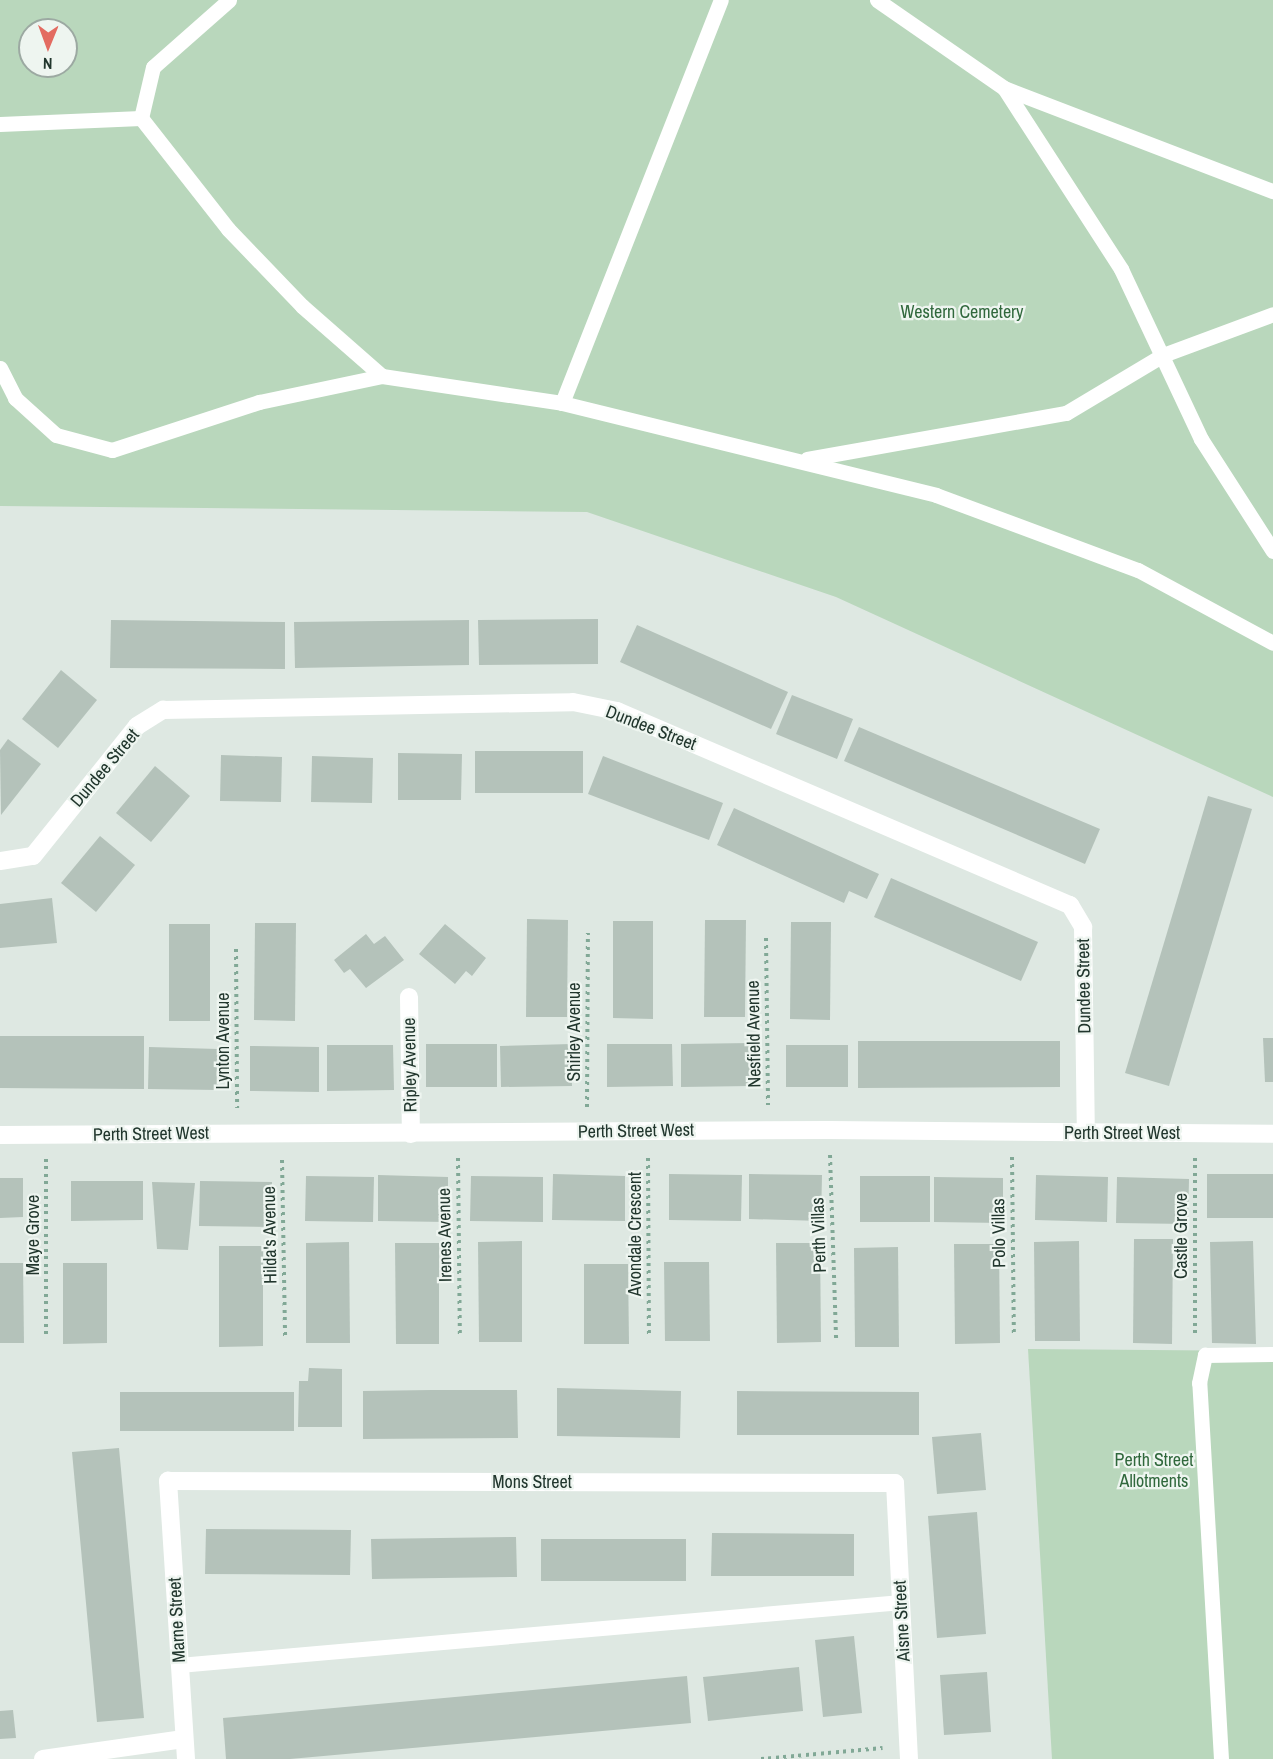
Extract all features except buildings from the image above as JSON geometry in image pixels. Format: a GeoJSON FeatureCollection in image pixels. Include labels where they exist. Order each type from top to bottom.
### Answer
{"type":"FeatureCollection","features":[{"type":"Feature","properties":{"kind":"street","name":"Dundee Street"},"geometry":{"type":"LineString","coordinates":[[0,861],[33,856],[137,726],[163,710],[573,702],[617,711],[1070,905],[1083,927],[1086,1133]]}},
{"type":"Feature","properties":{"kind":"street","name":"Ripley Avenue"},"geometry":{"type":"LineString","coordinates":[[409,997],[411,1134]]}},
{"type":"Feature","properties":{"kind":"street","name":"Perth Street West"},"geometry":{"type":"LineString","coordinates":[[0,1135],[769,1130],[1273,1134]]}},
{"type":"Feature","properties":{"kind":"street","name":"Mons Street"},"geometry":{"type":"LineString","coordinates":[[168,1481],[895,1483]]}},
{"type":"Feature","properties":{"kind":"street","name":"Marne Street"},"geometry":{"type":"LineString","coordinates":[[168,1481],[186,1759]]}},
{"type":"Feature","properties":{"kind":"street","name":"Aisne Street"},"geometry":{"type":"LineString","coordinates":[[895,1483],[909,1752]]}},
{"type":"Feature","properties":{"kind":"street"},"geometry":{"type":"LineString","coordinates":[[43,1759],[184,1739]]}},
{"type":"Feature","properties":{"kind":"lane"},"geometry":{"type":"LineString","coordinates":[[141,118],[153,67],[229,0]]}},
{"type":"Feature","properties":{"kind":"lane"},"geometry":{"type":"LineString","coordinates":[[562,403],[721,0]]}},
{"type":"Feature","properties":{"kind":"lane"},"geometry":{"type":"LineString","coordinates":[[878,0],[1004,88],[1273,191]]}},
{"type":"Feature","properties":{"kind":"lane"},"geometry":{"type":"LineString","coordinates":[[1004,88],[1121,269],[1201,439],[1273,551]]}},
{"type":"Feature","properties":{"kind":"lane"},"geometry":{"type":"LineString","coordinates":[[0,124],[141,118]]}},
{"type":"Feature","properties":{"kind":"lane"},"geometry":{"type":"LineString","coordinates":[[141,118],[228,229],[302,306],[382,376]]}},
{"type":"Feature","properties":{"kind":"lane"},"geometry":{"type":"LineString","coordinates":[[801,460],[1066,413],[1163,355],[1273,314]]}},
{"type":"Feature","properties":{"kind":"lane"},"geometry":{"type":"LineString","coordinates":[[0,368],[15,398],[56,435],[111,450],[259,402],[382,376],[562,403],[936,495],[1138,570],[1273,643]]}},
{"type":"Feature","properties":{"kind":"lane"},"geometry":{"type":"LineString","coordinates":[[1221,1759],[1199,1383],[1205,1355],[1273,1353]]}},
{"type":"Feature","properties":{"kind":"lane"},"geometry":{"type":"LineString","coordinates":[[179,1665],[901,1602]]}},
{"type":"Feature","properties":{"kind":"path","name":"Shirley Avenue"},"geometry":{"type":"LineString","coordinates":[[587,1131],[588,933]]}},
{"type":"Feature","properties":{"kind":"path","name":"Nesfield Avenue"},"geometry":{"type":"LineString","coordinates":[[766,938],[769,1130]]}},
{"type":"Feature","properties":{"kind":"path","name":"Lynton Avenue"},"geometry":{"type":"LineString","coordinates":[[236,949],[237,1133]]}},
{"type":"Feature","properties":{"kind":"path","name":"Perth Villas"},"geometry":{"type":"LineString","coordinates":[[829,1130],[836,1339]]}},
{"type":"Feature","properties":{"kind":"path","name":"Avondale Crescent"},"geometry":{"type":"LineString","coordinates":[[648,1131],[648,1336]]}},
{"type":"Feature","properties":{"kind":"path","name":"Hilda's Avenue"},"geometry":{"type":"LineString","coordinates":[[282,1132],[285,1338]]}},
{"type":"Feature","properties":{"kind":"path","name":"Polo Villas"},"geometry":{"type":"LineString","coordinates":[[1012,1132],[1014,1334]]}},
{"type":"Feature","properties":{"kind":"path","name":"Irenes Avenue"},"geometry":{"type":"LineString","coordinates":[[457,1133],[460,1335]]}},
{"type":"Feature","properties":{"kind":"path","name":"Castle Grove"},"geometry":{"type":"LineString","coordinates":[[1195,1133],[1195,1339]]}},
{"type":"Feature","properties":{"kind":"path","name":"Maye Grove"},"geometry":{"type":"LineString","coordinates":[[46,1135],[46,1336]]}},
{"type":"Feature","properties":{"kind":"path"},"geometry":{"type":"LineString","coordinates":[[761,1759],[909,1752]]}},
{"type":"Feature","properties":{"kind":"green space","name":"Western Cemetery"},"geometry":{"type":"Polygon","coordinates":[[[0,0],[1273,0],[1273,797],[836,597],[587,512],[0,506],[0,0]]]}},
{"type":"Feature","properties":{"kind":"green space","name":"Perth Street Allotments"},"geometry":{"type":"Polygon","coordinates":[[[1028,1349],[1273,1351],[1273,1759],[1052,1759],[1028,1349]]]}}]}
